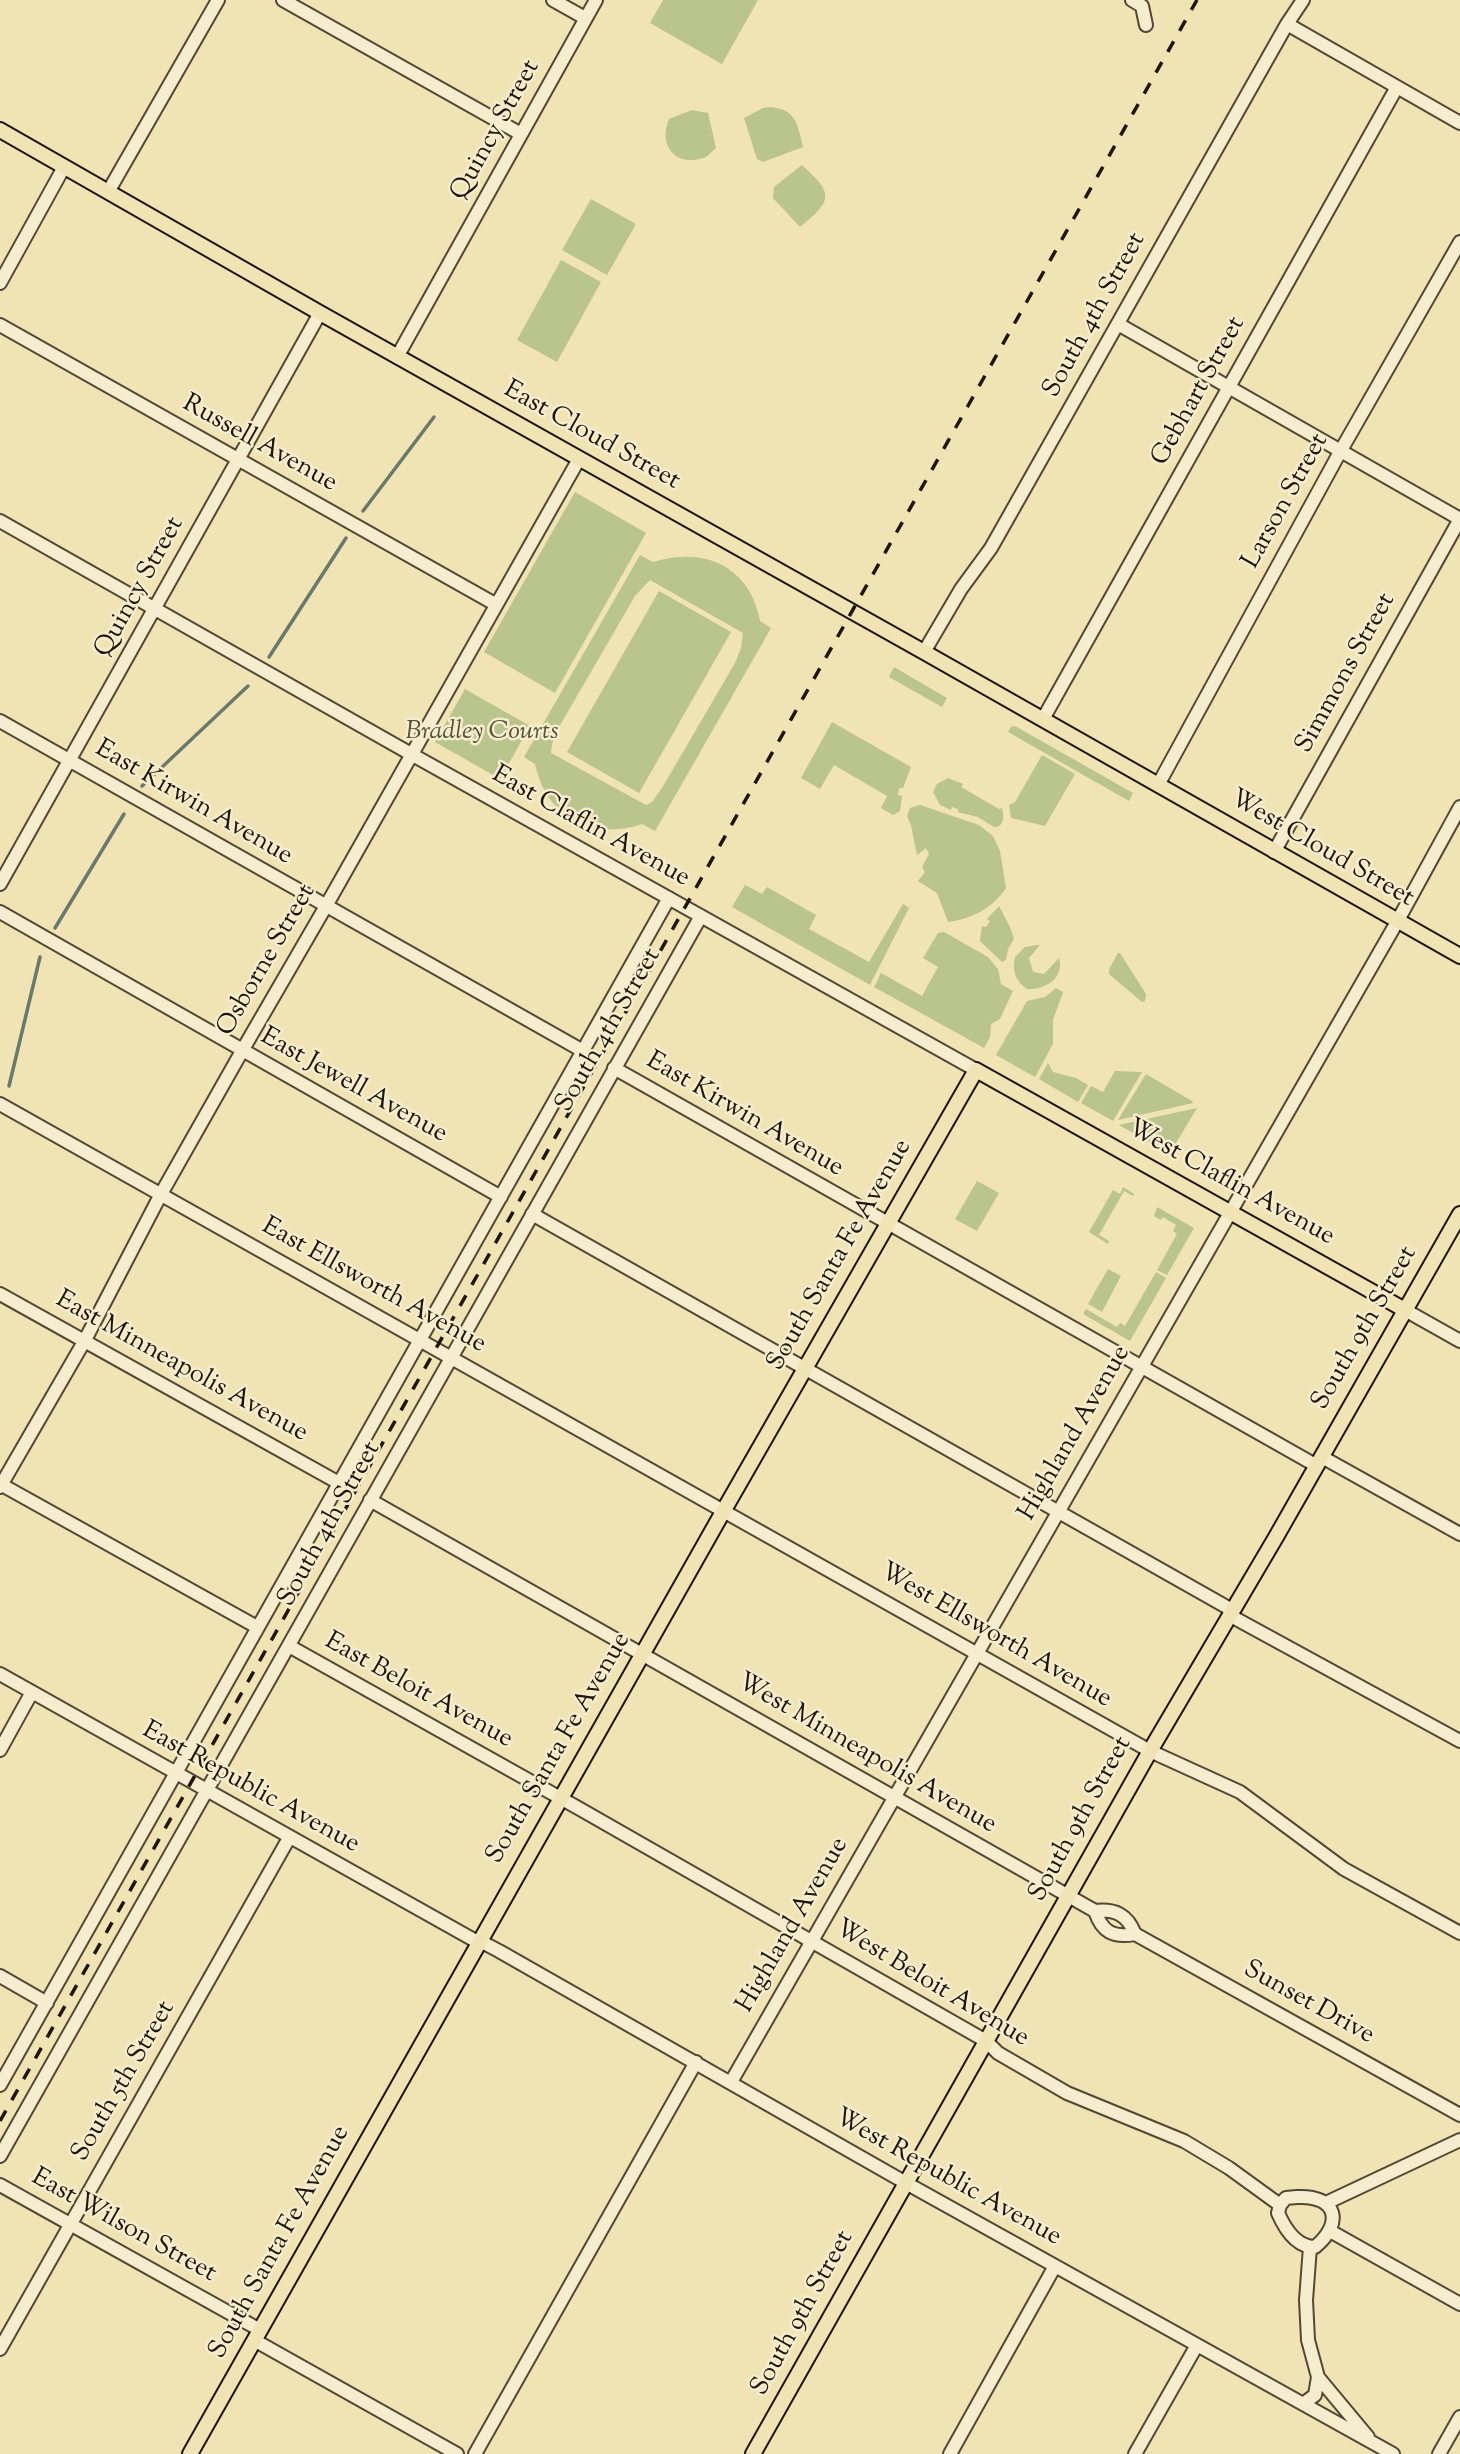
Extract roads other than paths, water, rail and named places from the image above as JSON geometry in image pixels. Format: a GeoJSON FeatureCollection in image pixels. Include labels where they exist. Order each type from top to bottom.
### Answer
{"type":"FeatureCollection","features":[{"type":"Feature","properties":{"kind":"main road","name":"East Cloud Street"},"geometry":{"type":"LineString","coordinates":[[0,130],[397,357],[1158,785]]}},
{"type":"Feature","properties":{"kind":"main road","name":"West Cloud Street"},"geometry":{"type":"LineString","coordinates":[[1158,785],[1460,956]]}},
{"type":"Feature","properties":{"kind":"main road","name":"West Claflin Avenue"},"geometry":{"type":"LineString","coordinates":[[976,1070],[1405,1310]]}},
{"type":"Feature","properties":{"kind":"main road","name":"South Santa Fe Avenue"},"geometry":{"type":"LineString","coordinates":[[190,2454],[976,1070]]}},
{"type":"Feature","properties":{"kind":"main road","name":"South 9th Street"},"geometry":{"type":"LineString","coordinates":[[753,2454],[1150,1751],[1460,1214]]}},
{"type":"Feature","properties":{"kind":"street"},"geometry":{"type":"LineString","coordinates":[[108,192],[218,0]]}},
{"type":"Feature","properties":{"kind":"street"},"geometry":{"type":"LineString","coordinates":[[283,0],[521,134]]}},
{"type":"Feature","properties":{"kind":"street"},"geometry":{"type":"LineString","coordinates":[[553,0],[585,18]]}},
{"type":"Feature","properties":{"kind":"street","name":"Quincy Street"},"geometry":{"type":"LineString","coordinates":[[397,357],[596,0]]}},
{"type":"Feature","properties":{"kind":"street"},"geometry":{"type":"LineString","coordinates":[[1132,0],[1142,6],[1146,25]]}},
{"type":"Feature","properties":{"kind":"street","name":"South 4th Street"},"geometry":{"type":"LineString","coordinates":[[924,652],[961,589],[991,548],[1303,0]]}},
{"type":"Feature","properties":{"kind":"street"},"geometry":{"type":"LineString","coordinates":[[1287,24],[1460,123]]}},
{"type":"Feature","properties":{"kind":"street","name":"Gebhart Street"},"geometry":{"type":"LineString","coordinates":[[1043,719],[1397,87]]}},
{"type":"Feature","properties":{"kind":"street"},"geometry":{"type":"LineString","coordinates":[[0,283],[64,167]]}},
{"type":"Feature","properties":{"kind":"street","name":"Larson Street"},"geometry":{"type":"LineString","coordinates":[[1158,785],[1340,452],[1460,242]]}},
{"type":"Feature","properties":{"kind":"street","name":"Quincy Street"},"geometry":{"type":"LineString","coordinates":[[0,884],[320,313]]}},
{"type":"Feature","properties":{"kind":"street"},"geometry":{"type":"LineString","coordinates":[[1118,324],[1460,519]]}},
{"type":"Feature","properties":{"kind":"street","name":"Russell Avenue"},"geometry":{"type":"LineString","coordinates":[[0,325],[495,604]]}},
{"type":"Feature","properties":{"kind":"street","name":"Osborne Street"},"geometry":{"type":"LineString","coordinates":[[1,1486],[85,1340],[242,1051],[579,459]]}},
{"type":"Feature","properties":{"kind":"street","name":"Simmons Street"},"geometry":{"type":"LineString","coordinates":[[1274,852],[1460,519]]}},
{"type":"Feature","properties":{"kind":"street","name":"East Claflin Avenue"},"geometry":{"type":"LineString","coordinates":[[0,521],[976,1070]]}},
{"type":"Feature","properties":{"kind":"street","name":"East Kirwin Avenue"},"geometry":{"type":"LineString","coordinates":[[0,721],[583,1051]]}},
{"type":"Feature","properties":{"kind":"street","name":"Highland Avenue"},"geometry":{"type":"LineString","coordinates":[[731,2082],[1397,922],[1460,807]]}},
{"type":"Feature","properties":{"kind":"street","name":"South 4th Street"},"geometry":{"type":"LineString","coordinates":[[0,2084],[669,898]]}},
{"type":"Feature","properties":{"kind":"street","name":"East Jewell Avenue"},"geometry":{"type":"LineString","coordinates":[[0,912],[502,1197]]}},
{"type":"Feature","properties":{"kind":"street","name":"South 4th Street"},"geometry":{"type":"LineString","coordinates":[[0,2156],[701,916]]}},
{"type":"Feature","properties":{"kind":"street","name":"East Kirwin Avenue"},"geometry":{"type":"LineString","coordinates":[[614,1068],[1141,1366],[1460,1534]]}},
{"type":"Feature","properties":{"kind":"street","name":"East Ellsworth Avenue"},"geometry":{"type":"LineString","coordinates":[[0,1104],[724,1510]]}},
{"type":"Feature","properties":{"kind":"street"},"geometry":{"type":"LineString","coordinates":[[532,1214],[806,1367],[1231,1613],[1460,1741]]}},
{"type":"Feature","properties":{"kind":"street","name":"East Minneapolis Avenue"},"geometry":{"type":"LineString","coordinates":[[0,1294],[339,1483]]}},
{"type":"Feature","properties":{"kind":"street","name":"West Claflin Avenue"},"geometry":{"type":"LineString","coordinates":[[1405,1310],[1460,1341]]}},
{"type":"Feature","properties":{"kind":"street"},"geometry":{"type":"LineString","coordinates":[[1,1486],[257,1627]]}},
{"type":"Feature","properties":{"kind":"street"},"geometry":{"type":"LineString","coordinates":[[370,1500],[642,1655]]}},
{"type":"Feature","properties":{"kind":"street","name":"West Ellsworth Avenue"},"geometry":{"type":"LineString","coordinates":[[724,1510],[1150,1751],[1240,1792],[1344,1869],[1460,1933]]}},
{"type":"Feature","properties":{"kind":"street","name":"East Beloit Avenue"},"geometry":{"type":"LineString","coordinates":[[289,1646],[561,1798]]}},
{"type":"Feature","properties":{"kind":"street","name":"West Minneapolis Avenue"},"geometry":{"type":"LineString","coordinates":[[642,1655],[1068,1896]]}},
{"type":"Feature","properties":{"kind":"street","name":"East Republic Avenue"},"geometry":{"type":"LineString","coordinates":[[0,1674],[289,1838],[480,1941]]}},
{"type":"Feature","properties":{"kind":"street"},"geometry":{"type":"LineString","coordinates":[[0,1750],[32,1692]]}},
{"type":"Feature","properties":{"kind":"street","name":"West Beloit Avenue"},"geometry":{"type":"LineString","coordinates":[[561,1798],[986,2041],[998,2053],[1067,2093],[1184,2141],[1229,2168],[1280,2205]]}},
{"type":"Feature","properties":{"kind":"street","name":"South 5th Street"},"geometry":{"type":"LineString","coordinates":[[0,2349],[289,1838]]}},
{"type":"Feature","properties":{"kind":"street","name":"Sunset Drive"},"geometry":{"type":"LineString","coordinates":[[1068,1896],[1095,1912],[1115,1911],[1121,1914],[1135,1934],[1460,2115]]}},
{"type":"Feature","properties":{"kind":"street","name":"Sunset Drive"},"geometry":{"type":"LineString","coordinates":[[1095,1912],[1102,1928],[1109,1933],[1124,1936],[1135,1934]]}},
{"type":"Feature","properties":{"kind":"street","name":"West Republic Avenue"},"geometry":{"type":"LineString","coordinates":[[480,1941],[906,2183],[1393,2454]]}},
{"type":"Feature","properties":{"kind":"street"},"geometry":{"type":"LineString","coordinates":[[0,1976],[47,2003]]}},
{"type":"Feature","properties":{"kind":"street"},"geometry":{"type":"LineString","coordinates":[[475,2454],[696,2062]]}},
{"type":"Feature","properties":{"kind":"street"},"geometry":{"type":"LineString","coordinates":[[1326,2203],[1333,2218],[1330,2231],[1314,2247],[1297,2243],[1278,2213],[1286,2198],[1306,2197],[1326,2203],[1460,2140]]}},
{"type":"Feature","properties":{"kind":"street","name":"East Wilson Street"},"geometry":{"type":"LineString","coordinates":[[0,2185],[457,2454]]}},
{"type":"Feature","properties":{"kind":"street"},"geometry":{"type":"LineString","coordinates":[[1330,2231],[1460,2304]]}},
{"type":"Feature","properties":{"kind":"street"},"geometry":{"type":"LineString","coordinates":[[1303,2404],[1315,2395],[1318,2377],[1308,2340],[1306,2300],[1310,2247]]}},
{"type":"Feature","properties":{"kind":"street"},"geometry":{"type":"LineString","coordinates":[[950,2454],[1055,2266]]}},
{"type":"Feature","properties":{"kind":"street"},"geometry":{"type":"LineString","coordinates":[[1135,2454],[1197,2345]]}},
{"type":"Feature","properties":{"kind":"street"},"geometry":{"type":"LineString","coordinates":[[1318,2377],[1374,2444]]}},
{"type":"Feature","properties":{"kind":"street"},"geometry":{"type":"LineString","coordinates":[[1439,2454],[1460,2417]]}},
{"type":"Feature","properties":{"kind":"waterway"},"geometry":{"type":"LineString","coordinates":[[363,511],[434,417]]}},
{"type":"Feature","properties":{"kind":"waterway"},"geometry":{"type":"LineString","coordinates":[[269,657],[346,538]]}},
{"type":"Feature","properties":{"kind":"waterway"},"geometry":{"type":"LineString","coordinates":[[142,786],[248,686]]}},
{"type":"Feature","properties":{"kind":"waterway"},"geometry":{"type":"LineString","coordinates":[[55,928],[124,814]]}},
{"type":"Feature","properties":{"kind":"waterway"},"geometry":{"type":"LineString","coordinates":[[9,1086],[40,957]]}},
{"type":"Feature","properties":{"kind":"railway"},"geometry":{"type":"LineString","coordinates":[[0,2121],[1197,0]]}},
{"type":"Feature","properties":{"kind":"park label","name":"Bradley Courts"},"geometry":{"type":"Point","coordinates":[482,734]}}]}
